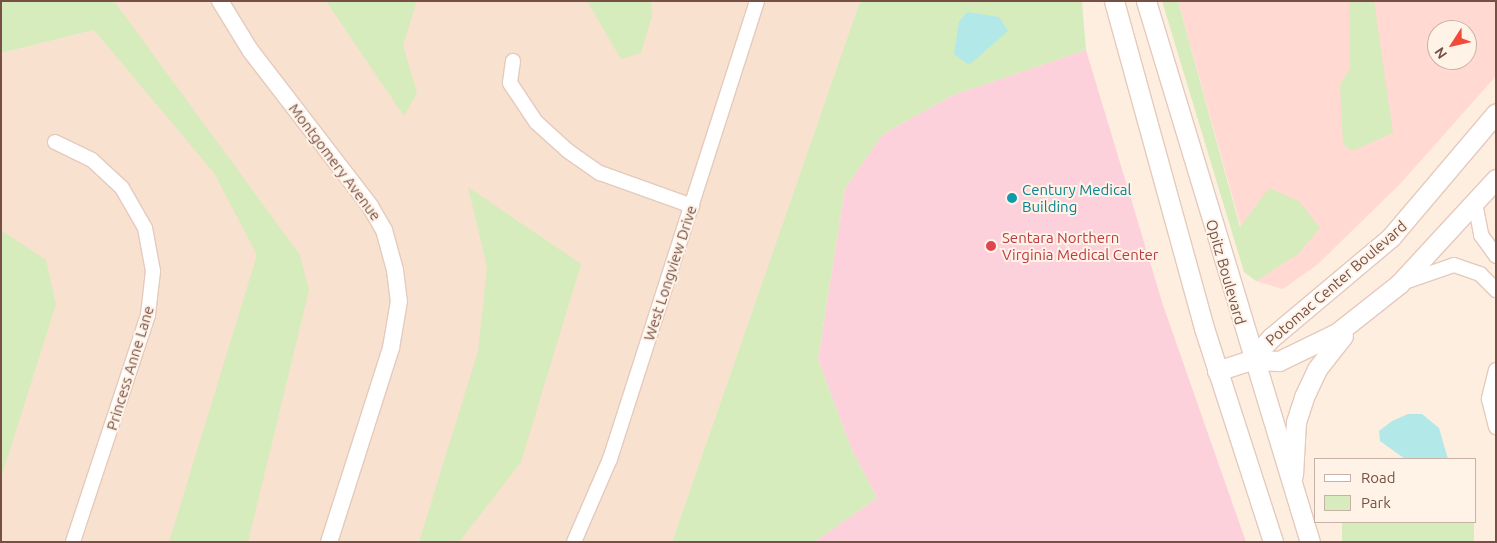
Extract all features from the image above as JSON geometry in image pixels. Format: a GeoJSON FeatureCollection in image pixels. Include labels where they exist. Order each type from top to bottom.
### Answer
{"type":"FeatureCollection","features":[{"type":"Feature","properties":{"kind":"main road"},"geometry":{"type":"LineString","coordinates":[[1114,1],[1217,371],[1273,542]]}},
{"type":"Feature","properties":{"kind":"main road","name":"Opitz Boulevard"},"geometry":{"type":"LineString","coordinates":[[1146,1],[1252,360],[1310,542]]}},
{"type":"Feature","properties":{"kind":"main road","name":"Potomac Center Boulevard"},"geometry":{"type":"LineString","coordinates":[[1252,360],[1272,337],[1391,237],[1496,113]]}},
{"type":"Feature","properties":{"kind":"main road","name":"Potomac Center Boulevard"},"geometry":{"type":"LineString","coordinates":[[1217,371],[1252,360],[1279,360],[1303,352],[1357,318],[1399,284],[1496,179]]}},
{"type":"Feature","properties":{"kind":"main road"},"geometry":{"type":"LineString","coordinates":[[1293,486],[1296,422],[1310,382],[1357,318]]}},
{"type":"Feature","properties":{"kind":"street","name":"Montgomery Avenue"},"geometry":{"type":"LineString","coordinates":[[220,1],[250,50],[370,206],[384,230],[396,270],[399,301],[392,348],[329,542]]}},
{"type":"Feature","properties":{"kind":"street","name":"West Longview Drive"},"geometry":{"type":"LineString","coordinates":[[574,542],[610,459],[757,1]]}},
{"type":"Feature","properties":{"kind":"street"},"geometry":{"type":"LineString","coordinates":[[513,61],[510,83],[536,122],[568,150],[600,173],[692,206]]}},
{"type":"Feature","properties":{"kind":"street","name":"Princess Anne Lane"},"geometry":{"type":"LineString","coordinates":[[55,142],[92,160],[122,188],[145,228],[153,271],[148,315],[73,542]]}},
{"type":"Feature","properties":{"kind":"street"},"geometry":{"type":"LineString","coordinates":[[1475,203],[1481,234],[1496,256]]}},
{"type":"Feature","properties":{"kind":"street"},"geometry":{"type":"LineString","coordinates":[[1399,284],[1454,265],[1480,274],[1496,290]]}},
{"type":"Feature","properties":{"kind":"street"},"geometry":{"type":"LineString","coordinates":[[1496,370],[1490,399],[1496,427]]}},
{"type":"Feature","properties":{"kind":"shaded area"},"geometry":{"type":"Polygon","coordinates":[[[98,1],[860,1],[672,542],[1,542],[1,53],[94,30],[98,1]]]}},
{"type":"Feature","properties":{"kind":"shaded area"},"geometry":{"type":"Polygon","coordinates":[[[1178,1],[1496,1],[1496,76],[1400,184],[1318,264],[1283,289],[1256,281],[1178,1]]]}},
{"type":"Feature","properties":{"kind":"shaded area","name":"Sentara Northern Virginia Medical Center"},"geometry":{"type":"Polygon","coordinates":[[[1086,50],[1163,305],[1246,542],[814,542],[877,498],[851,448],[818,359],[845,188],[883,134],[953,95],[1086,50]]]}},
{"type":"Feature","properties":{"kind":"green space"},"geometry":{"type":"Polygon","coordinates":[[[1,1],[114,1],[300,255],[309,290],[248,542],[169,542],[257,255],[214,173],[94,30],[1,53],[1,1]]]}},
{"type":"Feature","properties":{"kind":"green space"},"geometry":{"type":"Polygon","coordinates":[[[326,1],[417,1],[403,45],[417,93],[404,116],[326,1]]]}},
{"type":"Feature","properties":{"kind":"green space"},"geometry":{"type":"Polygon","coordinates":[[[587,1],[651,1],[652,16],[641,53],[621,59],[587,1]]]}},
{"type":"Feature","properties":{"kind":"green space"},"geometry":{"type":"Polygon","coordinates":[[[860,1],[1082,1],[1086,50],[953,95],[883,134],[845,188],[818,359],[851,448],[877,498],[814,542],[672,542],[860,1]]]}},
{"type":"Feature","properties":{"kind":"green space"},"geometry":{"type":"Polygon","coordinates":[[[1162,1],[1178,1],[1240,227],[1269,188],[1299,201],[1320,228],[1298,254],[1256,281],[1244,272],[1162,1]]]}},
{"type":"Feature","properties":{"kind":"green space"},"geometry":{"type":"Polygon","coordinates":[[[1349,1],[1374,1],[1393,133],[1352,151],[1343,144],[1340,85],[1350,68],[1349,1]]]}},
{"type":"Feature","properties":{"kind":"green space"},"geometry":{"type":"Polygon","coordinates":[[[468,187],[581,264],[521,462],[459,542],[419,542],[478,351],[487,267],[468,187]]]}},
{"type":"Feature","properties":{"kind":"green space"},"geometry":{"type":"Polygon","coordinates":[[[1,230],[46,260],[56,304],[1,478],[1,230]]]}},
{"type":"Feature","properties":{"kind":"green space"},"geometry":{"type":"Polygon","coordinates":[[[1342,523],[1474,523],[1474,542],[1342,542],[1342,523]]]}},
{"type":"Feature","properties":{"kind":"water"},"geometry":{"type":"Polygon","coordinates":[[[967,12],[999,17],[1008,31],[969,65],[954,54],[959,22],[967,12]]]}},
{"type":"Feature","properties":{"kind":"water"},"geometry":{"type":"Polygon","coordinates":[[[1408,414],[1422,414],[1439,428],[1448,458],[1404,458],[1380,441],[1379,431],[1392,421],[1408,414]]]}},
{"type":"Feature","properties":{"kind":"place","name":"Century Medical Building"},"geometry":{"type":"Point","coordinates":[1012,198]}},
{"type":"Feature","properties":{"kind":"place","name":"Sentara Northern Virginia Medical Center"},"geometry":{"type":"Point","coordinates":[991,246]}}]}
